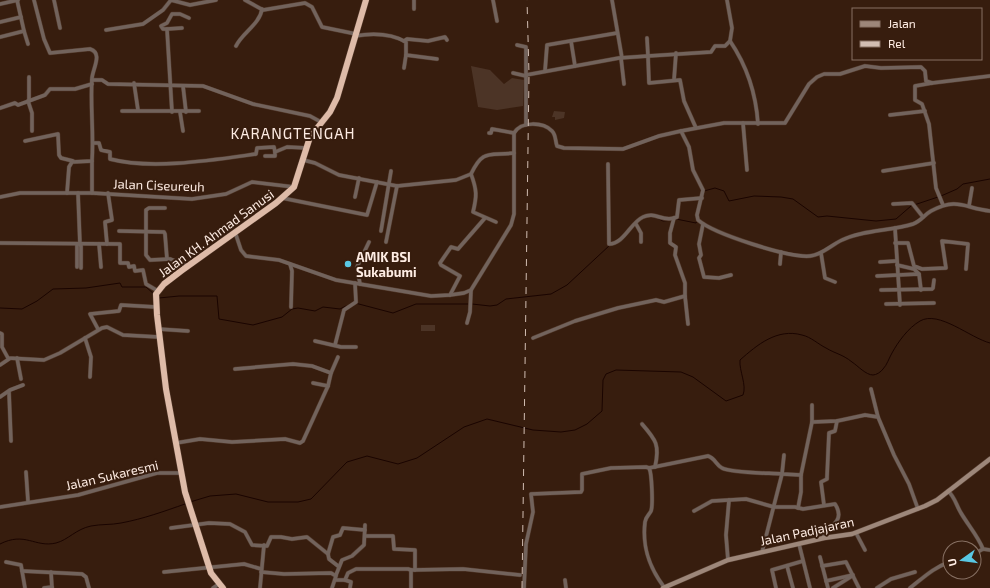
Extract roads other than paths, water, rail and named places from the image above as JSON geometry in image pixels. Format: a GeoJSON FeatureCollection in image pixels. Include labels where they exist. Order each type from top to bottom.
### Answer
{"type":"FeatureCollection","features":[{"type":"Feature","properties":{"kind":"highway","name":"Jalan KH. Ahmad Sanusi"},"geometry":{"type":"LineString","coordinates":[[157,298],[164,284],[282,198],[294,187],[310,137],[330,112],[338,98],[366,0]]}},
{"type":"Feature","properties":{"kind":"highway"},"geometry":{"type":"LineString","coordinates":[[157,298],[159,337],[181,473],[191,513],[209,569],[218,587]]}},
{"type":"Feature","properties":{"kind":"street"},"geometry":{"type":"LineString","coordinates":[[0,4],[17,0],[28,44]]}},
{"type":"Feature","properties":{"kind":"street"},"geometry":{"type":"LineString","coordinates":[[34,0],[48,51],[52,53],[90,49],[94,50],[97,58],[93,68],[92,82],[92,193]]}},
{"type":"Feature","properties":{"kind":"street"},"geometry":{"type":"LineString","coordinates":[[54,0],[60,28]]}},
{"type":"Feature","properties":{"kind":"street"},"geometry":{"type":"LineString","coordinates":[[106,30],[143,24],[163,10],[171,0],[190,6],[216,0]]}},
{"type":"Feature","properties":{"kind":"street"},"geometry":{"type":"LineString","coordinates":[[245,0],[262,9],[300,2],[305,3],[312,7],[322,27],[356,35],[379,34],[404,41],[407,39],[428,41],[445,37],[447,40]]}},
{"type":"Feature","properties":{"kind":"street"},"geometry":{"type":"LineString","coordinates":[[414,0],[414,9]]}},
{"type":"Feature","properties":{"kind":"street"},"geometry":{"type":"LineString","coordinates":[[493,0],[496,21]]}},
{"type":"Feature","properties":{"kind":"street"},"geometry":{"type":"LineString","coordinates":[[612,0],[622,58],[624,84]]}},
{"type":"Feature","properties":{"kind":"street"},"geometry":{"type":"LineString","coordinates":[[513,73],[526,76],[545,71],[622,58],[711,52],[714,47],[725,46],[730,41],[732,28],[727,0]]}},
{"type":"Feature","properties":{"kind":"street"},"geometry":{"type":"LineString","coordinates":[[236,46],[239,40],[259,18],[262,9]]}},
{"type":"Feature","properties":{"kind":"street"},"geometry":{"type":"LineString","coordinates":[[182,28],[163,29],[161,26],[167,23],[172,14],[180,14],[189,18]]}},
{"type":"Feature","properties":{"kind":"street"},"geometry":{"type":"LineString","coordinates":[[0,22],[21,17]]}},
{"type":"Feature","properties":{"kind":"street"},"geometry":{"type":"LineString","coordinates":[[167,29],[169,86],[172,112]]}},
{"type":"Feature","properties":{"kind":"street"},"geometry":{"type":"LineString","coordinates":[[0,37],[24,31]]}},
{"type":"Feature","properties":{"kind":"street"},"geometry":{"type":"LineString","coordinates":[[545,71],[547,45],[617,33]]}},
{"type":"Feature","properties":{"kind":"street"},"geometry":{"type":"LineString","coordinates":[[648,38],[649,83],[674,80],[680,81],[684,101],[696,128]]}},
{"type":"Feature","properties":{"kind":"street"},"geometry":{"type":"LineString","coordinates":[[404,41],[406,44],[404,68]]}},
{"type":"Feature","properties":{"kind":"street"},"geometry":{"type":"LineString","coordinates":[[571,41],[575,66]]}},
{"type":"Feature","properties":{"kind":"street"},"geometry":{"type":"LineString","coordinates":[[730,41],[745,64],[754,91],[758,124]]}},
{"type":"Feature","properties":{"kind":"street"},"geometry":{"type":"LineString","coordinates":[[517,45],[526,47],[526,125]]}},
{"type":"Feature","properties":{"kind":"street"},"geometry":{"type":"LineString","coordinates":[[674,80],[676,54]]}},
{"type":"Feature","properties":{"kind":"street"},"geometry":{"type":"LineString","coordinates":[[406,55],[437,59]]}},
{"type":"Feature","properties":{"kind":"street"},"geometry":{"type":"LineString","coordinates":[[467,323],[470,312],[471,290],[513,220],[514,133],[519,127],[526,125],[537,125],[546,127],[555,135],[557,146],[564,148],[623,149],[659,136],[724,122],[758,124],[786,122],[809,84],[817,77],[824,74],[844,73],[864,66],[881,68],[915,66],[925,69],[926,80],[932,83]]}},
{"type":"Feature","properties":{"kind":"street"},"geometry":{"type":"LineString","coordinates":[[943,205],[936,188],[930,133],[925,111],[922,104],[915,100],[914,87],[932,83],[990,76]]}},
{"type":"Feature","properties":{"kind":"street"},"geometry":{"type":"LineString","coordinates":[[29,77],[28,101],[32,113],[32,131]]}},
{"type":"Feature","properties":{"kind":"street"},"geometry":{"type":"LineString","coordinates":[[1,106],[15,103],[19,105],[45,95],[50,89],[75,89],[101,80],[108,84],[134,83],[169,86],[203,86],[253,104],[310,116],[321,122]]}},
{"type":"Feature","properties":{"kind":"street"},"geometry":{"type":"LineString","coordinates":[[134,83],[138,110]]}},
{"type":"Feature","properties":{"kind":"street"},"geometry":{"type":"LineString","coordinates":[[183,86],[186,112]]}},
{"type":"Feature","properties":{"kind":"street"},"geometry":{"type":"LineString","coordinates":[[122,111],[199,111]]}},
{"type":"Feature","properties":{"kind":"street"},"geometry":{"type":"LineString","coordinates":[[890,115],[925,111]]}},
{"type":"Feature","properties":{"kind":"street"},"geometry":{"type":"LineString","coordinates":[[180,112],[183,131]]}},
{"type":"Feature","properties":{"kind":"street"},"geometry":{"type":"LineString","coordinates":[[743,123],[747,170]]}},
{"type":"Feature","properties":{"kind":"street"},"geometry":{"type":"LineString","coordinates":[[489,133],[491,133],[492,129],[514,133]]}},
{"type":"Feature","properties":{"kind":"street"},"geometry":{"type":"LineString","coordinates":[[681,131],[689,147],[693,170],[703,190],[697,215],[698,220],[703,224],[761,248],[806,257],[821,253],[850,237],[918,222],[923,217],[943,205],[959,204],[990,211]]}},
{"type":"Feature","properties":{"kind":"street"},"geometry":{"type":"LineString","coordinates":[[25,141],[58,134],[59,154],[61,158],[71,163],[92,161]]}},
{"type":"Feature","properties":{"kind":"street"},"geometry":{"type":"LineString","coordinates":[[93,143],[99,143],[101,150],[110,152],[110,159],[129,163],[211,161],[256,154],[257,148],[274,147],[275,152]]}},
{"type":"Feature","properties":{"kind":"street"},"geometry":{"type":"LineString","coordinates":[[265,156],[275,156],[275,152],[287,147],[307,148]]}},
{"type":"Feature","properties":{"kind":"street"},"geometry":{"type":"LineString","coordinates":[[303,160],[315,163],[339,175],[397,186],[456,180],[470,174],[475,163],[482,156],[514,153]]}},
{"type":"Feature","properties":{"kind":"street"},"geometry":{"type":"LineString","coordinates":[[67,192],[71,163]]}},
{"type":"Feature","properties":{"kind":"street"},"geometry":{"type":"LineString","coordinates":[[883,172],[934,163]]}},
{"type":"Feature","properties":{"kind":"street"},"geometry":{"type":"LineString","coordinates":[[608,164],[609,244],[617,240],[641,218],[648,215],[665,220],[674,218]]}},
{"type":"Feature","properties":{"kind":"street"},"geometry":{"type":"LineString","coordinates":[[381,231],[391,172]]}},
{"type":"Feature","properties":{"kind":"street"},"geometry":{"type":"LineString","coordinates":[[470,174],[477,193],[477,202],[473,212],[496,222]]}},
{"type":"Feature","properties":{"kind":"street"},"geometry":{"type":"LineString","coordinates":[[355,197],[359,178]]}},
{"type":"Feature","properties":{"kind":"street","name":"Jalan Ciseureuh"},"geometry":{"type":"LineString","coordinates":[[0,197],[20,193],[67,192],[108,193],[192,199],[226,194],[252,182],[294,187]]}},
{"type":"Feature","properties":{"kind":"street"},"geometry":{"type":"LineString","coordinates":[[282,198],[367,215],[377,182]]}},
{"type":"Feature","properties":{"kind":"street"},"geometry":{"type":"LineString","coordinates":[[386,242],[397,186]]}},
{"type":"Feature","properties":{"kind":"street"},"geometry":{"type":"LineString","coordinates":[[969,206],[972,188]]}},
{"type":"Feature","properties":{"kind":"street"},"geometry":{"type":"LineString","coordinates":[[78,193],[81,268]]}},
{"type":"Feature","properties":{"kind":"street"},"geometry":{"type":"LineString","coordinates":[[107,244],[105,222],[112,220],[108,193]]}},
{"type":"Feature","properties":{"kind":"street"},"geometry":{"type":"LineString","coordinates":[[688,324],[685,283],[676,255],[676,247],[670,241],[674,218],[677,217],[679,200],[702,198]]}},
{"type":"Feature","properties":{"kind":"street"},"geometry":{"type":"LineString","coordinates":[[893,204],[912,203],[923,217]]}},
{"type":"Feature","properties":{"kind":"street"},"geometry":{"type":"LineString","coordinates":[[165,208],[147,208],[145,232],[148,258],[152,260],[167,259],[177,261],[188,266]]}},
{"type":"Feature","properties":{"kind":"street"},"geometry":{"type":"LineString","coordinates":[[450,295],[460,276],[440,263],[452,247],[456,249],[460,246],[485,218]]}},
{"type":"Feature","properties":{"kind":"street"},"geometry":{"type":"LineString","coordinates":[[636,224],[641,233],[641,242]]}},
{"type":"Feature","properties":{"kind":"street"},"geometry":{"type":"LineString","coordinates":[[703,224],[699,244],[701,255],[699,258],[704,277],[719,278],[731,275]]}},
{"type":"Feature","properties":{"kind":"street"},"geometry":{"type":"LineString","coordinates":[[895,228],[896,263],[900,305]]}},
{"type":"Feature","properties":{"kind":"street"},"geometry":{"type":"LineString","coordinates":[[119,231],[162,232],[165,234],[167,259]]}},
{"type":"Feature","properties":{"kind":"street"},"geometry":{"type":"LineString","coordinates":[[235,232],[241,250],[246,256],[279,260],[336,280],[423,295],[450,295],[464,293],[471,290]]}},
{"type":"Feature","properties":{"kind":"street"},"geometry":{"type":"LineString","coordinates":[[895,243],[908,243],[914,266],[927,269],[946,268],[942,241],[968,244],[970,246],[966,269]]}},
{"type":"Feature","properties":{"kind":"street"},"geometry":{"type":"LineString","coordinates":[[0,242],[80,245],[120,244],[120,263],[128,263],[130,267],[134,266],[134,270],[143,270],[146,284],[157,298],[121,304],[119,311],[90,314],[98,330]]}},
{"type":"Feature","properties":{"kind":"street"},"geometry":{"type":"LineString","coordinates":[[360,284],[357,268],[369,242]]}},
{"type":"Feature","properties":{"kind":"street"},"geometry":{"type":"LineString","coordinates":[[100,244],[101,266]]}},
{"type":"Feature","properties":{"kind":"street"},"geometry":{"type":"LineString","coordinates":[[77,267],[80,245]]}},
{"type":"Feature","properties":{"kind":"street"},"geometry":{"type":"LineString","coordinates":[[780,252],[780,264]]}},
{"type":"Feature","properties":{"kind":"street"},"geometry":{"type":"LineString","coordinates":[[821,253],[825,278],[835,282]]}},
{"type":"Feature","properties":{"kind":"street"},"geometry":{"type":"LineString","coordinates":[[177,261],[181,271]]}},
{"type":"Feature","properties":{"kind":"street"},"geometry":{"type":"LineString","coordinates":[[880,262],[896,263],[914,269],[919,274],[921,290]]}},
{"type":"Feature","properties":{"kind":"street"},"geometry":{"type":"LineString","coordinates":[[290,264],[292,271],[292,307]]}},
{"type":"Feature","properties":{"kind":"street"},"geometry":{"type":"LineString","coordinates":[[877,276],[919,274]]}},
{"type":"Feature","properties":{"kind":"street"},"geometry":{"type":"LineString","coordinates":[[881,290],[899,291],[933,288],[934,280]]}},
{"type":"Feature","properties":{"kind":"street"},"geometry":{"type":"LineString","coordinates":[[335,345],[344,310],[356,302],[355,283]]}},
{"type":"Feature","properties":{"kind":"street"},"geometry":{"type":"LineString","coordinates":[[533,338],[575,321],[618,308],[656,300],[664,302],[685,296]]}},
{"type":"Feature","properties":{"kind":"street"},"geometry":{"type":"LineString","coordinates":[[886,304],[900,305],[934,303]]}},
{"type":"Feature","properties":{"kind":"street"},"geometry":{"type":"LineString","coordinates":[[0,365],[9,358],[44,360],[98,330],[107,327],[123,335],[159,337]]}},
{"type":"Feature","properties":{"kind":"street"},"geometry":{"type":"LineString","coordinates":[[158,329],[188,331]]}},
{"type":"Feature","properties":{"kind":"street"},"geometry":{"type":"LineString","coordinates":[[0,333],[2,334],[2,346],[7,357],[9,358]]}},
{"type":"Feature","properties":{"kind":"street"},"geometry":{"type":"LineString","coordinates":[[85,338],[91,356],[90,377]]}},
{"type":"Feature","properties":{"kind":"street"},"geometry":{"type":"LineString","coordinates":[[315,341],[356,347]]}},
{"type":"Feature","properties":{"kind":"street"},"geometry":{"type":"LineString","coordinates":[[176,443],[195,439],[232,442],[285,439],[301,442],[303,441],[328,386],[331,373],[338,357]]}},
{"type":"Feature","properties":{"kind":"street"},"geometry":{"type":"LineString","coordinates":[[17,358],[21,378]]}},
{"type":"Feature","properties":{"kind":"street"},"geometry":{"type":"LineString","coordinates":[[235,369],[294,364],[312,366],[331,373]]}},
{"type":"Feature","properties":{"kind":"street"},"geometry":{"type":"LineString","coordinates":[[313,383],[328,386]]}},
{"type":"Feature","properties":{"kind":"street"},"geometry":{"type":"LineString","coordinates":[[0,398],[23,385]]}},
{"type":"Feature","properties":{"kind":"street"},"geometry":{"type":"LineString","coordinates":[[871,389],[878,417],[894,455],[909,484],[918,509]]}},
{"type":"Feature","properties":{"kind":"street"},"geometry":{"type":"LineString","coordinates":[[9,392],[11,441]]}},
{"type":"Feature","properties":{"kind":"street"},"geometry":{"type":"LineString","coordinates":[[798,508],[801,492],[801,475],[812,422],[812,405]]}},
{"type":"Feature","properties":{"kind":"street"},"geometry":{"type":"LineString","coordinates":[[812,422],[837,421],[865,415],[878,417]]}},
{"type":"Feature","properties":{"kind":"street"},"geometry":{"type":"LineString","coordinates":[[824,505],[821,482],[827,479],[829,433],[835,431],[837,421]]}},
{"type":"Feature","properties":{"kind":"street"},"geometry":{"type":"LineString","coordinates":[[642,424],[657,444],[655,467]]}},
{"type":"Feature","properties":{"kind":"street"},"geometry":{"type":"LineString","coordinates":[[762,552],[782,474],[784,455]]}},
{"type":"Feature","properties":{"kind":"street"},"geometry":{"type":"LineString","coordinates":[[524,588],[526,544],[533,512],[532,494],[581,492],[582,474],[611,468],[649,468],[708,456],[711,457],[722,469],[801,475]]}},
{"type":"Feature","properties":{"kind":"street","name":"Jalan Padjajaran"},"geometry":{"type":"LineString","coordinates":[[663,588],[728,560],[856,532],[918,509],[930,504],[990,459]]}},
{"type":"Feature","properties":{"kind":"street"},"geometry":{"type":"LineString","coordinates":[[649,468],[651,474],[651,508],[646,517],[644,542],[650,566],[663,588]]}},
{"type":"Feature","properties":{"kind":"street"},"geometry":{"type":"LineString","coordinates":[[26,472],[28,501]]}},
{"type":"Feature","properties":{"kind":"street","name":"Jalan Sukaresmi"},"geometry":{"type":"LineString","coordinates":[[0,507],[28,501],[78,495],[157,473],[181,473]]}},
{"type":"Feature","properties":{"kind":"street"},"geometry":{"type":"LineString","coordinates":[[948,491],[955,500],[983,549],[990,550]]}},
{"type":"Feature","properties":{"kind":"street"},"geometry":{"type":"LineString","coordinates":[[694,511],[712,501],[746,499],[774,507],[808,508],[835,504],[838,516],[834,526],[824,531],[824,538]]}},
{"type":"Feature","properties":{"kind":"street"},"geometry":{"type":"LineString","coordinates":[[728,560],[726,535],[729,500]]}},
{"type":"Feature","properties":{"kind":"street"},"geometry":{"type":"LineString","coordinates":[[171,528],[196,526],[208,523],[230,524],[244,532],[252,545],[267,545],[271,537],[292,539],[307,537],[328,554]]}},
{"type":"Feature","properties":{"kind":"street"},"geometry":{"type":"LineString","coordinates":[[332,588],[338,566],[342,560],[352,556],[364,545],[366,530],[365,525]]}},
{"type":"Feature","properties":{"kind":"street"},"geometry":{"type":"LineString","coordinates":[[338,566],[329,559],[328,554],[333,537],[340,535],[343,528],[366,530]]}},
{"type":"Feature","properties":{"kind":"street"},"geometry":{"type":"LineString","coordinates":[[856,532],[865,550]]}},
{"type":"Feature","properties":{"kind":"street"},"geometry":{"type":"LineString","coordinates":[[365,536],[393,536],[394,549],[415,550],[411,588]]}},
{"type":"Feature","properties":{"kind":"street"},"geometry":{"type":"LineString","coordinates":[[799,544],[810,588]]}},
{"type":"Feature","properties":{"kind":"street"},"geometry":{"type":"LineString","coordinates":[[260,588],[264,545]]}},
{"type":"Feature","properties":{"kind":"street"},"geometry":{"type":"LineString","coordinates":[[820,557],[828,588]]}},
{"type":"Feature","properties":{"kind":"street"},"geometry":{"type":"LineString","coordinates":[[822,566],[845,561],[849,565],[859,588]]}},
{"type":"Feature","properties":{"kind":"street"},"geometry":{"type":"LineString","coordinates":[[6,562],[20,565],[25,588]]}},
{"type":"Feature","properties":{"kind":"street"},"geometry":{"type":"LineString","coordinates":[[776,588],[772,570],[803,562]]}},
{"type":"Feature","properties":{"kind":"street"},"geometry":{"type":"LineString","coordinates":[[164,572],[209,569],[244,564],[261,570],[284,574],[332,573],[336,575]]}},
{"type":"Feature","properties":{"kind":"street"},"geometry":{"type":"LineString","coordinates":[[910,588],[932,569],[942,565]]}},
{"type":"Feature","properties":{"kind":"street"},"geometry":{"type":"LineString","coordinates":[[787,566],[793,588]]}},
{"type":"Feature","properties":{"kind":"street"},"geometry":{"type":"LineString","coordinates":[[345,580],[348,573],[356,569],[463,569],[520,575]]}},
{"type":"Feature","properties":{"kind":"street"},"geometry":{"type":"LineString","coordinates":[[22,571],[84,574],[89,588]]}},
{"type":"Feature","properties":{"kind":"street"},"geometry":{"type":"LineString","coordinates":[[44,588],[52,588],[51,572]]}},
{"type":"Feature","properties":{"kind":"street"},"geometry":{"type":"LineString","coordinates":[[877,588],[891,579],[915,572]]}},
{"type":"Feature","properties":{"kind":"street"},"geometry":{"type":"LineString","coordinates":[[826,581],[853,575]]}},
{"type":"Feature","properties":{"kind":"street"},"geometry":{"type":"LineString","coordinates":[[833,588],[853,575]]}},
{"type":"Feature","properties":{"kind":"street"},"geometry":{"type":"LineString","coordinates":[[335,580],[345,580],[351,582],[350,588]]}},
{"type":"Feature","properties":{"kind":"street"},"geometry":{"type":"LineString","coordinates":[[565,580],[566,588]]}},
{"type":"Feature","properties":{"kind":"waterway"},"geometry":{"type":"LineString","coordinates":[[941,196],[957,189],[963,184],[990,179]]}},
{"type":"Feature","properties":{"kind":"waterway"},"geometry":{"type":"LineString","coordinates":[[704,191],[715,188],[724,191],[729,201],[754,196],[793,199],[818,217],[827,216],[876,221],[896,219],[911,206]]}},
{"type":"Feature","properties":{"kind":"waterway"},"geometry":{"type":"LineString","coordinates":[[914,205],[938,197]]}},
{"type":"Feature","properties":{"kind":"waterway"},"geometry":{"type":"LineString","coordinates":[[657,218],[663,221],[673,220]]}},
{"type":"Feature","properties":{"kind":"waterway"},"geometry":{"type":"LineString","coordinates":[[676,219],[696,223],[697,221]]}},
{"type":"Feature","properties":{"kind":"waterway"},"geometry":{"type":"LineString","coordinates":[[472,304],[490,306],[497,305],[506,299],[551,294],[567,285],[610,245]]}},
{"type":"Feature","properties":{"kind":"waterway"},"geometry":{"type":"LineString","coordinates":[[0,308],[22,309],[37,301],[53,289],[86,288],[120,283],[122,287],[146,287],[154,294]]}},
{"type":"Feature","properties":{"kind":"waterway"},"geometry":{"type":"LineString","coordinates":[[159,298],[179,296],[217,296],[219,319],[253,325],[282,317],[292,309],[298,308],[315,311],[323,307],[340,309],[346,306]]}},
{"type":"Feature","properties":{"kind":"waterway"},"geometry":{"type":"LineString","coordinates":[[355,303],[393,313],[416,304],[469,304]]}},
{"type":"Feature","properties":{"kind":"waterway"},"geometry":{"type":"LineString","coordinates":[[190,502],[210,496],[236,494],[268,502],[298,502],[311,499],[347,462],[367,456],[398,464],[417,458],[464,427],[487,419],[533,430],[561,432],[575,430],[587,424],[602,411],[603,380],[606,374],[616,370],[681,372],[693,377],[726,401],[743,395],[744,382],[740,360],[768,339],[784,334],[793,333],[808,337],[845,357],[870,375],[880,372],[887,363],[897,344],[907,331],[920,321],[936,319],[955,326],[990,343]]}},
{"type":"Feature","properties":{"kind":"waterway"},"geometry":{"type":"LineString","coordinates":[[0,544],[16,539],[49,544],[56,543],[86,527],[117,524],[154,515],[185,504]]}},
{"type":"Feature","properties":{"kind":"railway"},"geometry":{"type":"LineString","coordinates":[[522,588],[529,74],[527,0]]}},
{"type":"Feature","properties":{"kind":"place","name":"AMIK BSI Sukabumi"},"geometry":{"type":"Point","coordinates":[348,264]}},
{"type":"Feature","properties":{"kind":"district","name":"KARANGTENGAH"},"geometry":{"type":"Point","coordinates":[293,133]}}]}
